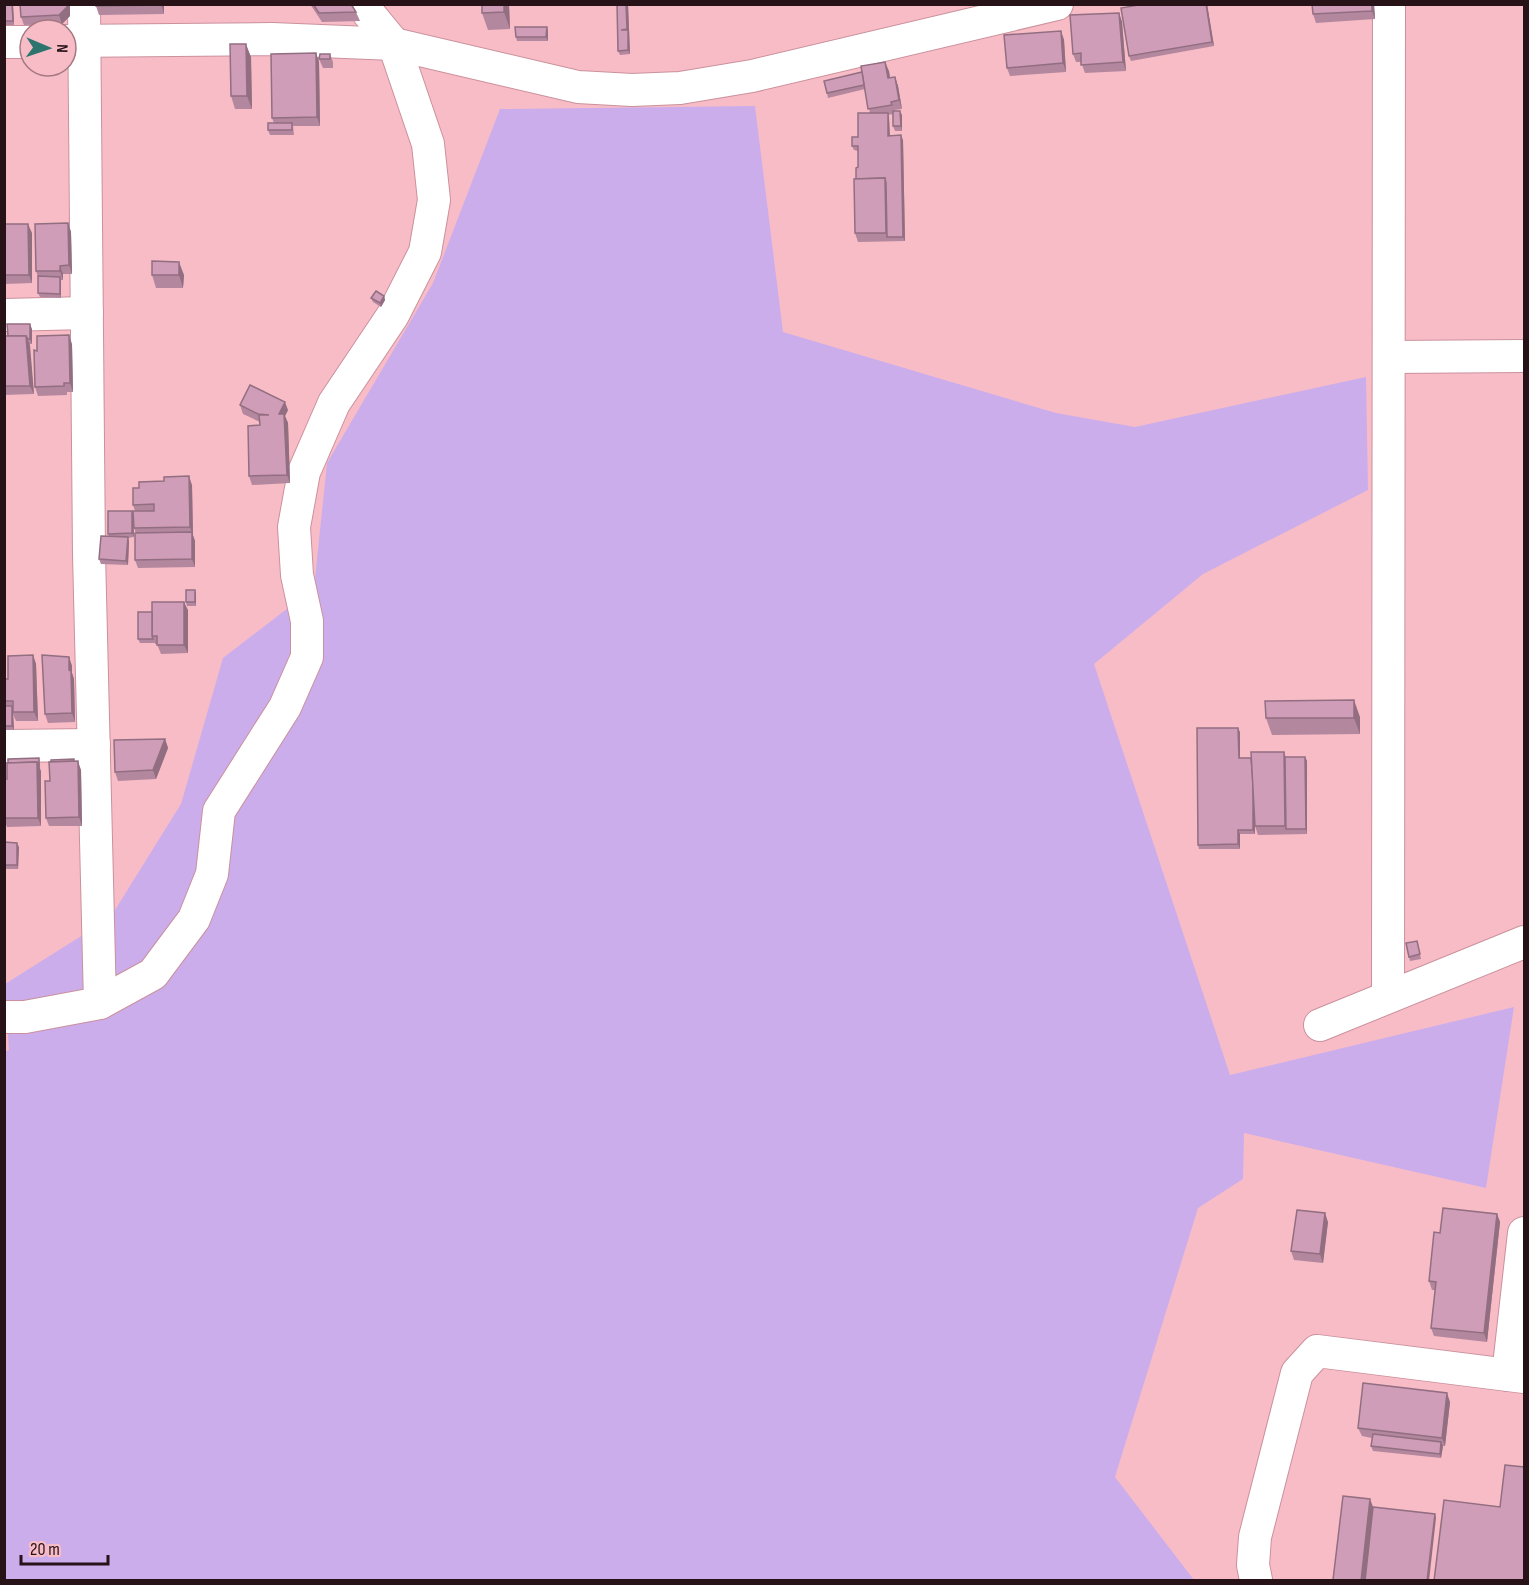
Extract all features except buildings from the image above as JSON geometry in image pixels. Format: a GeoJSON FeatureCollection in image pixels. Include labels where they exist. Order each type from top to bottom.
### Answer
{"type":"FeatureCollection","features":[{"type":"Feature","properties":{"kind":"street"},"geometry":{"type":"LineString","coordinates":[[78,32],[84,4]]}},
{"type":"Feature","properties":{"kind":"street"},"geometry":{"type":"LineString","coordinates":[[4,1017],[25,1017],[100,1003],[153,974],[194,919],[212,874],[219,811],[285,707],[307,657],[307,621],[297,575],[294,527],[304,472],[334,403],[393,315],[425,252],[434,200],[428,144],[394,44],[361,4]]}},
{"type":"Feature","properties":{"kind":"street"},"geometry":{"type":"LineString","coordinates":[[78,41],[272,39],[394,44],[578,87],[632,90],[680,88],[752,76],[1057,4]]}},
{"type":"Feature","properties":{"kind":"street"},"geometry":{"type":"LineString","coordinates":[[1388,996],[1389,4]]}},
{"type":"Feature","properties":{"kind":"street"},"geometry":{"type":"LineString","coordinates":[[77,78],[87,314],[100,1003]]}},
{"type":"Feature","properties":{"kind":"street"},"geometry":{"type":"LineString","coordinates":[[4,315],[87,314]]}},
{"type":"Feature","properties":{"kind":"street"},"geometry":{"type":"LineString","coordinates":[[1390,357],[1524,356]]}},
{"type":"Feature","properties":{"kind":"street"},"geometry":{"type":"LineString","coordinates":[[4,746],[94,745]]}},
{"type":"Feature","properties":{"kind":"street"},"geometry":{"type":"LineString","coordinates":[[1320,1024],[1524,942]]}},
{"type":"Feature","properties":{"kind":"street"},"geometry":{"type":"LineString","coordinates":[[1256,1581],[1253,1565],[1255,1537],[1297,1373],[1317,1351],[1516,1376],[1524,1233]]}},
{"type":"Feature","properties":{"kind":"shaded area"},"geometry":{"type":"Polygon","coordinates":[[[755,106],[783,332],[1056,413],[1135,427],[1366,377],[1368,490],[1203,574],[1094,664],[1230,1075],[1514,1007],[1486,1188],[1244,1133],[1243,1179],[1198,1208],[1115,1477],[1194,1580],[5,1580],[4,1052],[9,1050],[5,984],[110,918],[181,804],[223,658],[314,588],[327,463],[433,283],[500,109],[755,106]]]}}]}
